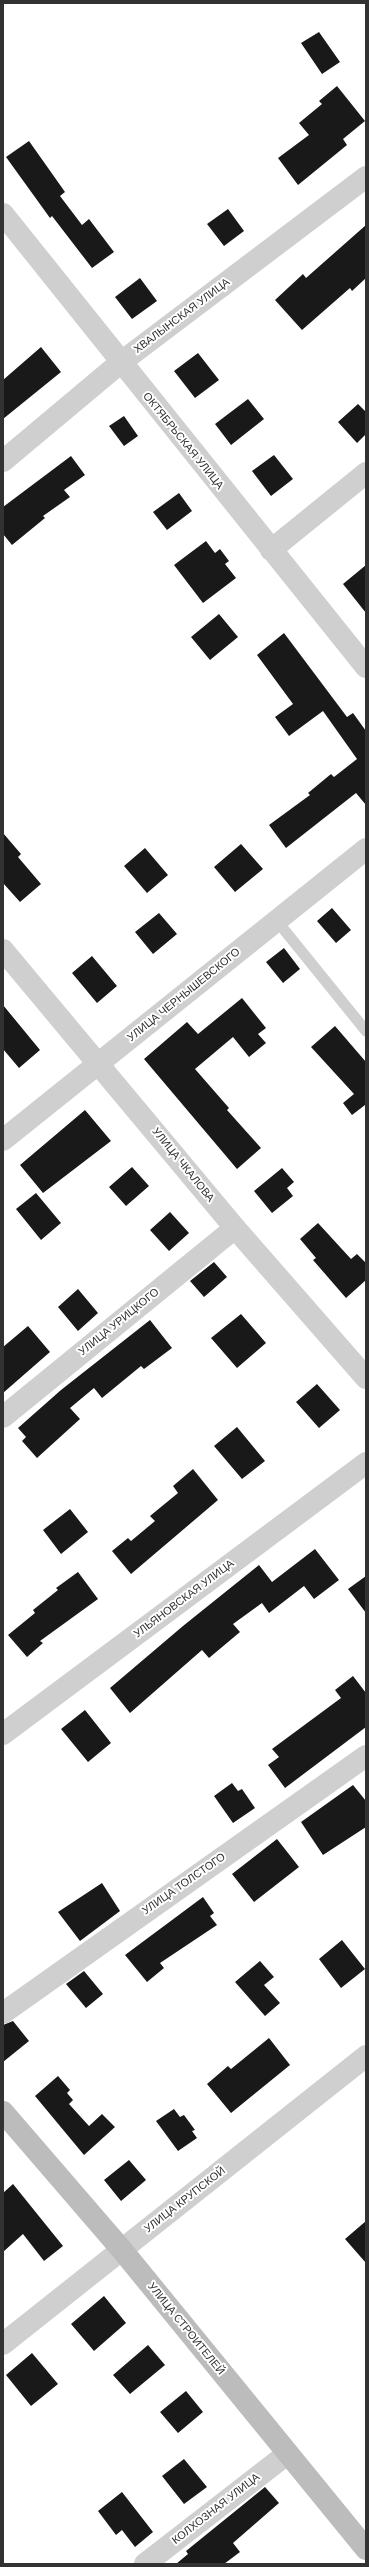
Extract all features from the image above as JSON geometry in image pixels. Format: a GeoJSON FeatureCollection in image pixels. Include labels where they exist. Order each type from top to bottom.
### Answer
{"type":"FeatureCollection","features":[{"type":"Feature","properties":{"kind":"street","name":"ХВАЛЫНСКАЯ УЛИЦА"},"geometry":{"type":"LineString","coordinates":[[3,461],[120,363],[366,177]]}},
{"type":"Feature","properties":{"kind":"street","name":"ОКТЯБРЬСКАЯ УЛИЦА"},"geometry":{"type":"LineString","coordinates":[[3,214],[120,363],[366,667]]}},
{"type":"Feature","properties":{"kind":"street"},"geometry":{"type":"LineString","coordinates":[[271,550],[366,473]]}},
{"type":"Feature","properties":{"kind":"street","name":"УЛИЦА ЧЕРНЫШЕВСКОГО"},"geometry":{"type":"LineString","coordinates":[[3,1140],[366,849]]}},
{"type":"Feature","properties":{"kind":"street","name":"УЛИЦА ЧКАЛОВА"},"geometry":{"type":"LineString","coordinates":[[3,950],[99,1062],[236,1228],[366,1378]]}},
{"type":"Feature","properties":{"kind":"street","name":"УЛИЦА УРИЦКОГО"},"geometry":{"type":"LineString","coordinates":[[3,1416],[236,1228]]}},
{"type":"Feature","properties":{"kind":"street","name":"УЛЬЯНОВСКАЯ УЛИЦА"},"geometry":{"type":"LineString","coordinates":[[3,1734],[366,1463]]}},
{"type":"Feature","properties":{"kind":"street","name":"УЛИЦА ТОЛСТОГО"},"geometry":{"type":"LineString","coordinates":[[3,2013],[366,1756]]}},
{"type":"Feature","properties":{"kind":"street","name":"УЛИЦА КРУПСКОЙ"},"geometry":{"type":"LineString","coordinates":[[3,2344],[366,2056]]}},
{"type":"Feature","properties":{"kind":"street","name":"УЛИЦА СТРОИТЕЛЕЙ"},"geometry":{"type":"LineString","coordinates":[[3,2112],[122,2250],[366,2549]]}},
{"type":"Feature","properties":{"kind":"street","name":"КОЛХОЗНАЯ УЛИЦА"},"geometry":{"type":"LineString","coordinates":[[145,2564],[287,2454]]}},
{"type":"Feature","properties":{"kind":"lane"},"geometry":{"type":"LineString","coordinates":[[277,921],[366,1031]]}},
{"type":"Feature","properties":{"kind":"building"},"geometry":{"type":"Polygon","coordinates":[[[319,32],[340,62],[322,74],[301,43],[319,32]]]}},
{"type":"Feature","properties":{"kind":"building"},"geometry":{"type":"Polygon","coordinates":[[[337,86],[365,121],[343,139],[347,145],[298,185],[278,158],[309,135],[299,123],[322,104],[319,101],[337,86]]]}},
{"type":"Feature","properties":{"kind":"building"},"geometry":{"type":"Polygon","coordinates":[[[29,141],[65,192],[60,196],[82,225],[89,219],[114,252],[92,268],[52,216],[50,218],[6,157],[29,141]]]}},
{"type":"Feature","properties":{"kind":"building"},"geometry":{"type":"Polygon","coordinates":[[[228,209],[244,231],[224,246],[207,224],[228,209]]]}},
{"type":"Feature","properties":{"kind":"building"},"geometry":{"type":"Polygon","coordinates":[[[366,225],[366,278],[352,291],[350,288],[302,330],[275,300],[303,274],[306,278],[366,225]]]}},
{"type":"Feature","properties":{"kind":"building"},"geometry":{"type":"Polygon","coordinates":[[[140,278],[157,301],[132,319],[115,297],[140,278]]]}},
{"type":"Feature","properties":{"kind":"building"},"geometry":{"type":"Polygon","coordinates":[[[41,347],[61,372],[3,419],[3,380],[41,347]]]}},
{"type":"Feature","properties":{"kind":"building"},"geometry":{"type":"Polygon","coordinates":[[[198,353],[219,380],[195,398],[174,371],[198,353]]]}},
{"type":"Feature","properties":{"kind":"building"},"geometry":{"type":"Polygon","coordinates":[[[248,399],[264,419],[231,445],[215,424],[248,399]]]}},
{"type":"Feature","properties":{"kind":"building"},"geometry":{"type":"Polygon","coordinates":[[[358,404],[366,412],[366,434],[357,443],[338,422],[358,404]]]}},
{"type":"Feature","properties":{"kind":"building"},"geometry":{"type":"Polygon","coordinates":[[[124,416],[138,436],[124,446],[109,426],[124,416]]]}},
{"type":"Feature","properties":{"kind":"building"},"geometry":{"type":"Polygon","coordinates":[[[274,455],[293,479],[271,496],[252,471],[274,455]]]}},
{"type":"Feature","properties":{"kind":"building"},"geometry":{"type":"Polygon","coordinates":[[[71,456],[85,475],[64,490],[70,497],[43,516],[45,518],[12,545],[3,534],[3,507],[71,456]]]}},
{"type":"Feature","properties":{"kind":"building"},"geometry":{"type":"Polygon","coordinates":[[[179,493],[192,511],[167,530],[153,512],[179,493]]]}},
{"type":"Feature","properties":{"kind":"building"},"geometry":{"type":"Polygon","coordinates":[[[206,541],[215,553],[220,549],[229,561],[225,564],[236,578],[203,603],[174,565],[206,541]]]}},
{"type":"Feature","properties":{"kind":"building"},"geometry":{"type":"Polygon","coordinates":[[[366,565],[366,613],[343,584],[366,565]]]}},
{"type":"Feature","properties":{"kind":"building"},"geometry":{"type":"Polygon","coordinates":[[[219,614],[238,637],[210,660],[191,637],[219,614]]]}},
{"type":"Feature","properties":{"kind":"building"},"geometry":{"type":"Polygon","coordinates":[[[284,633],[347,717],[353,713],[366,731],[366,805],[356,793],[286,848],[269,825],[310,795],[308,793],[331,774],[334,777],[357,759],[323,711],[289,736],[275,717],[293,704],[257,655],[284,633]]]}},
{"type":"Feature","properties":{"kind":"building"},"geometry":{"type":"Polygon","coordinates":[[[3,833],[21,854],[18,857],[41,884],[20,902],[3,883],[3,833]]]}},
{"type":"Feature","properties":{"kind":"building"},"geometry":{"type":"Polygon","coordinates":[[[241,844],[263,869],[235,892],[214,867],[241,844]]]}},
{"type":"Feature","properties":{"kind":"building"},"geometry":{"type":"Polygon","coordinates":[[[145,848],[168,875],[147,893],[124,866],[145,848]]]}},
{"type":"Feature","properties":{"kind":"building"},"geometry":{"type":"Polygon","coordinates":[[[332,908],[351,930],[336,943],[317,921],[332,908]]]}},
{"type":"Feature","properties":{"kind":"building"},"geometry":{"type":"Polygon","coordinates":[[[159,913],[177,934],[153,954],[135,932],[159,913]]]}},
{"type":"Feature","properties":{"kind":"building"},"geometry":{"type":"Polygon","coordinates":[[[284,948],[300,969],[283,983],[266,962],[284,948]]]}},
{"type":"Feature","properties":{"kind":"building"},"geometry":{"type":"Polygon","coordinates":[[[92,956],[117,986],[97,1003],[72,973],[92,956]]]}},
{"type":"Feature","properties":{"kind":"building"},"geometry":{"type":"Polygon","coordinates":[[[242,998],[266,1028],[258,1034],[266,1043],[249,1057],[233,1037],[195,1069],[229,1108],[227,1110],[261,1148],[237,1169],[144,1059],[187,1022],[198,1034],[242,998]]]}},
{"type":"Feature","properties":{"kind":"building"},"geometry":{"type":"Polygon","coordinates":[[[3,1005],[40,1050],[19,1068],[3,1049],[3,1005]]]}},
{"type":"Feature","properties":{"kind":"building"},"geometry":{"type":"Polygon","coordinates":[[[335,1026],[366,1062],[366,1106],[365,1105],[352,1115],[343,1103],[354,1094],[311,1047],[335,1026]]]}},
{"type":"Feature","properties":{"kind":"building"},"geometry":{"type":"Polygon","coordinates":[[[85,1110],[111,1141],[43,1193],[20,1165],[85,1110]]]}},
{"type":"Feature","properties":{"kind":"building"},"geometry":{"type":"Polygon","coordinates":[[[132,1167],[149,1186],[126,1206],[109,1187],[132,1167]]]}},
{"type":"Feature","properties":{"kind":"building"},"geometry":{"type":"Polygon","coordinates":[[[282,1168],[294,1182],[287,1188],[293,1196],[272,1213],[254,1191],[282,1168]]]}},
{"type":"Feature","properties":{"kind":"building"},"geometry":{"type":"Polygon","coordinates":[[[36,1193],[61,1223],[41,1240],[16,1209],[36,1193]]]}},
{"type":"Feature","properties":{"kind":"building"},"geometry":{"type":"Polygon","coordinates":[[[170,1212],[189,1233],[169,1251],[150,1230],[170,1212]]]}},
{"type":"Feature","properties":{"kind":"building"},"geometry":{"type":"Polygon","coordinates":[[[318,1223],[351,1259],[357,1254],[366,1263],[366,1280],[346,1298],[313,1260],[316,1258],[300,1239],[318,1223]]]}},
{"type":"Feature","properties":{"kind":"building"},"geometry":{"type":"Polygon","coordinates":[[[214,1262],[227,1277],[204,1297],[190,1281],[214,1262]]]}},
{"type":"Feature","properties":{"kind":"building"},"geometry":{"type":"Polygon","coordinates":[[[78,1289],[98,1313],[78,1331],[58,1307],[78,1289]]]}},
{"type":"Feature","properties":{"kind":"building"},"geometry":{"type":"Polygon","coordinates":[[[241,1314],[266,1343],[237,1368],[211,1338],[241,1314]]]}},
{"type":"Feature","properties":{"kind":"building"},"geometry":{"type":"Polygon","coordinates":[[[150,1320],[172,1348],[144,1369],[141,1366],[102,1398],[94,1388],[70,1408],[80,1419],[37,1458],[22,1441],[26,1437],[18,1428],[61,1390],[150,1320]]]}},
{"type":"Feature","properties":{"kind":"building"},"geometry":{"type":"Polygon","coordinates":[[[28,1326],[50,1352],[3,1393],[3,1347],[28,1326]]]}},
{"type":"Feature","properties":{"kind":"building"},"geometry":{"type":"Polygon","coordinates":[[[317,1384],[340,1410],[319,1428],[296,1402],[317,1384]]]}},
{"type":"Feature","properties":{"kind":"building"},"geometry":{"type":"Polygon","coordinates":[[[237,1427],[265,1461],[242,1479],[214,1446],[237,1427]]]}},
{"type":"Feature","properties":{"kind":"building"},"geometry":{"type":"Polygon","coordinates":[[[193,1469],[218,1500],[131,1574],[112,1551],[128,1538],[131,1541],[155,1521],[150,1516],[178,1493],[173,1486],[193,1469]]]}},
{"type":"Feature","properties":{"kind":"building"},"geometry":{"type":"Polygon","coordinates":[[[70,1509],[88,1532],[61,1554],[43,1530],[70,1509]]]}},
{"type":"Feature","properties":{"kind":"building"},"geometry":{"type":"Polygon","coordinates":[[[315,1549],[339,1580],[314,1599],[304,1586],[269,1613],[262,1603],[233,1624],[240,1632],[209,1658],[202,1650],[130,1713],[110,1688],[183,1626],[259,1565],[272,1582],[315,1549]]]}},
{"type":"Feature","properties":{"kind":"building"},"geometry":{"type":"Polygon","coordinates":[[[78,1572],[98,1599],[40,1641],[43,1643],[27,1657],[8,1635],[35,1613],[33,1610],[58,1590],[56,1588],[78,1572]]]}},
{"type":"Feature","properties":{"kind":"building"},"geometry":{"type":"Polygon","coordinates":[[[366,1576],[366,1613],[348,1589],[366,1576]]]}},
{"type":"Feature","properties":{"kind":"building"},"geometry":{"type":"Polygon","coordinates":[[[353,1676],[366,1693],[366,1727],[285,1788],[268,1765],[279,1757],[272,1749],[341,1698],[335,1690],[353,1676]]]}},
{"type":"Feature","properties":{"kind":"building"},"geometry":{"type":"Polygon","coordinates":[[[85,1710],[111,1743],[88,1762],[61,1729],[85,1710]]]}},
{"type":"Feature","properties":{"kind":"building"},"geometry":{"type":"Polygon","coordinates":[[[232,1783],[238,1791],[242,1789],[255,1808],[233,1823],[214,1796],[232,1783]]]}},
{"type":"Feature","properties":{"kind":"building"},"geometry":{"type":"Polygon","coordinates":[[[353,1785],[366,1801],[366,1827],[323,1855],[301,1822],[353,1785]]]}},
{"type":"Feature","properties":{"kind":"building"},"geometry":{"type":"Polygon","coordinates":[[[277,1839],[299,1867],[254,1902],[232,1874],[277,1839]]]}},
{"type":"Feature","properties":{"kind":"building"},"geometry":{"type":"Polygon","coordinates":[[[102,1883],[120,1911],[80,1941],[58,1912],[102,1883]]]}},
{"type":"Feature","properties":{"kind":"building"},"geometry":{"type":"Polygon","coordinates":[[[203,1897],[214,1913],[210,1916],[217,1925],[160,1963],[164,1968],[147,1982],[125,1955],[203,1897]]]}},
{"type":"Feature","properties":{"kind":"building"},"geometry":{"type":"Polygon","coordinates":[[[342,1940],[365,1969],[341,1988],[319,1959],[342,1940]]]}},
{"type":"Feature","properties":{"kind":"building"},"geometry":{"type":"Polygon","coordinates":[[[260,1961],[274,1977],[264,1985],[280,2003],[265,2016],[235,1982],[260,1961]]]}},
{"type":"Feature","properties":{"kind":"building"},"geometry":{"type":"Polygon","coordinates":[[[84,1971],[103,1994],[86,2008],[66,1984],[84,1971]]]}},
{"type":"Feature","properties":{"kind":"building"},"geometry":{"type":"Polygon","coordinates":[[[13,2021],[29,2041],[3,2062],[3,2025],[13,2021]]]}},
{"type":"Feature","properties":{"kind":"building"},"geometry":{"type":"Polygon","coordinates":[[[269,2038],[290,2065],[231,2113],[207,2084],[228,2066],[231,2069],[269,2038]]]}},
{"type":"Feature","properties":{"kind":"building"},"geometry":{"type":"Polygon","coordinates":[[[58,2076],[70,2090],[67,2093],[73,2100],[69,2104],[89,2126],[102,2114],[115,2127],[84,2155],[35,2096],[58,2076]]]}},
{"type":"Feature","properties":{"kind":"building"},"geometry":{"type":"Polygon","coordinates":[[[174,2109],[180,2117],[184,2115],[195,2130],[192,2131],[197,2138],[178,2151],[156,2121],[174,2109]]]}},
{"type":"Feature","properties":{"kind":"building"},"geometry":{"type":"Polygon","coordinates":[[[129,2160],[146,2180],[121,2201],[104,2180],[129,2160]]]}},
{"type":"Feature","properties":{"kind":"building"},"geometry":{"type":"Polygon","coordinates":[[[13,2184],[63,2246],[44,2261],[23,2234],[3,2252],[3,2193],[13,2184]]]}},
{"type":"Feature","properties":{"kind":"building"},"geometry":{"type":"Polygon","coordinates":[[[366,2221],[366,2263],[345,2239],[366,2221]]]}},
{"type":"Feature","properties":{"kind":"building"},"geometry":{"type":"Polygon","coordinates":[[[104,2296],[126,2323],[94,2351],[71,2324],[104,2296]]]}},
{"type":"Feature","properties":{"kind":"building"},"geometry":{"type":"Polygon","coordinates":[[[148,2345],[165,2365],[130,2394],[113,2375],[148,2345]]]}},
{"type":"Feature","properties":{"kind":"building"},"geometry":{"type":"Polygon","coordinates":[[[32,2353],[58,2384],[31,2406],[6,2375],[32,2353]]]}},
{"type":"Feature","properties":{"kind":"building"},"geometry":{"type":"Polygon","coordinates":[[[186,2391],[203,2412],[178,2433],[160,2412],[186,2391]]]}},
{"type":"Feature","properties":{"kind":"building"},"geometry":{"type":"Polygon","coordinates":[[[184,2459],[207,2487],[184,2504],[162,2476],[184,2459]]]}},
{"type":"Feature","properties":{"kind":"building"},"geometry":{"type":"Polygon","coordinates":[[[265,2487],[279,2503],[233,2543],[240,2552],[224,2564],[176,2564],[188,2554],[186,2551],[265,2487]]]}},
{"type":"Feature","properties":{"kind":"building"},"geometry":{"type":"Polygon","coordinates":[[[122,2492],[153,2532],[135,2547],[122,2530],[116,2535],[98,2511],[122,2492]]]}}]}
